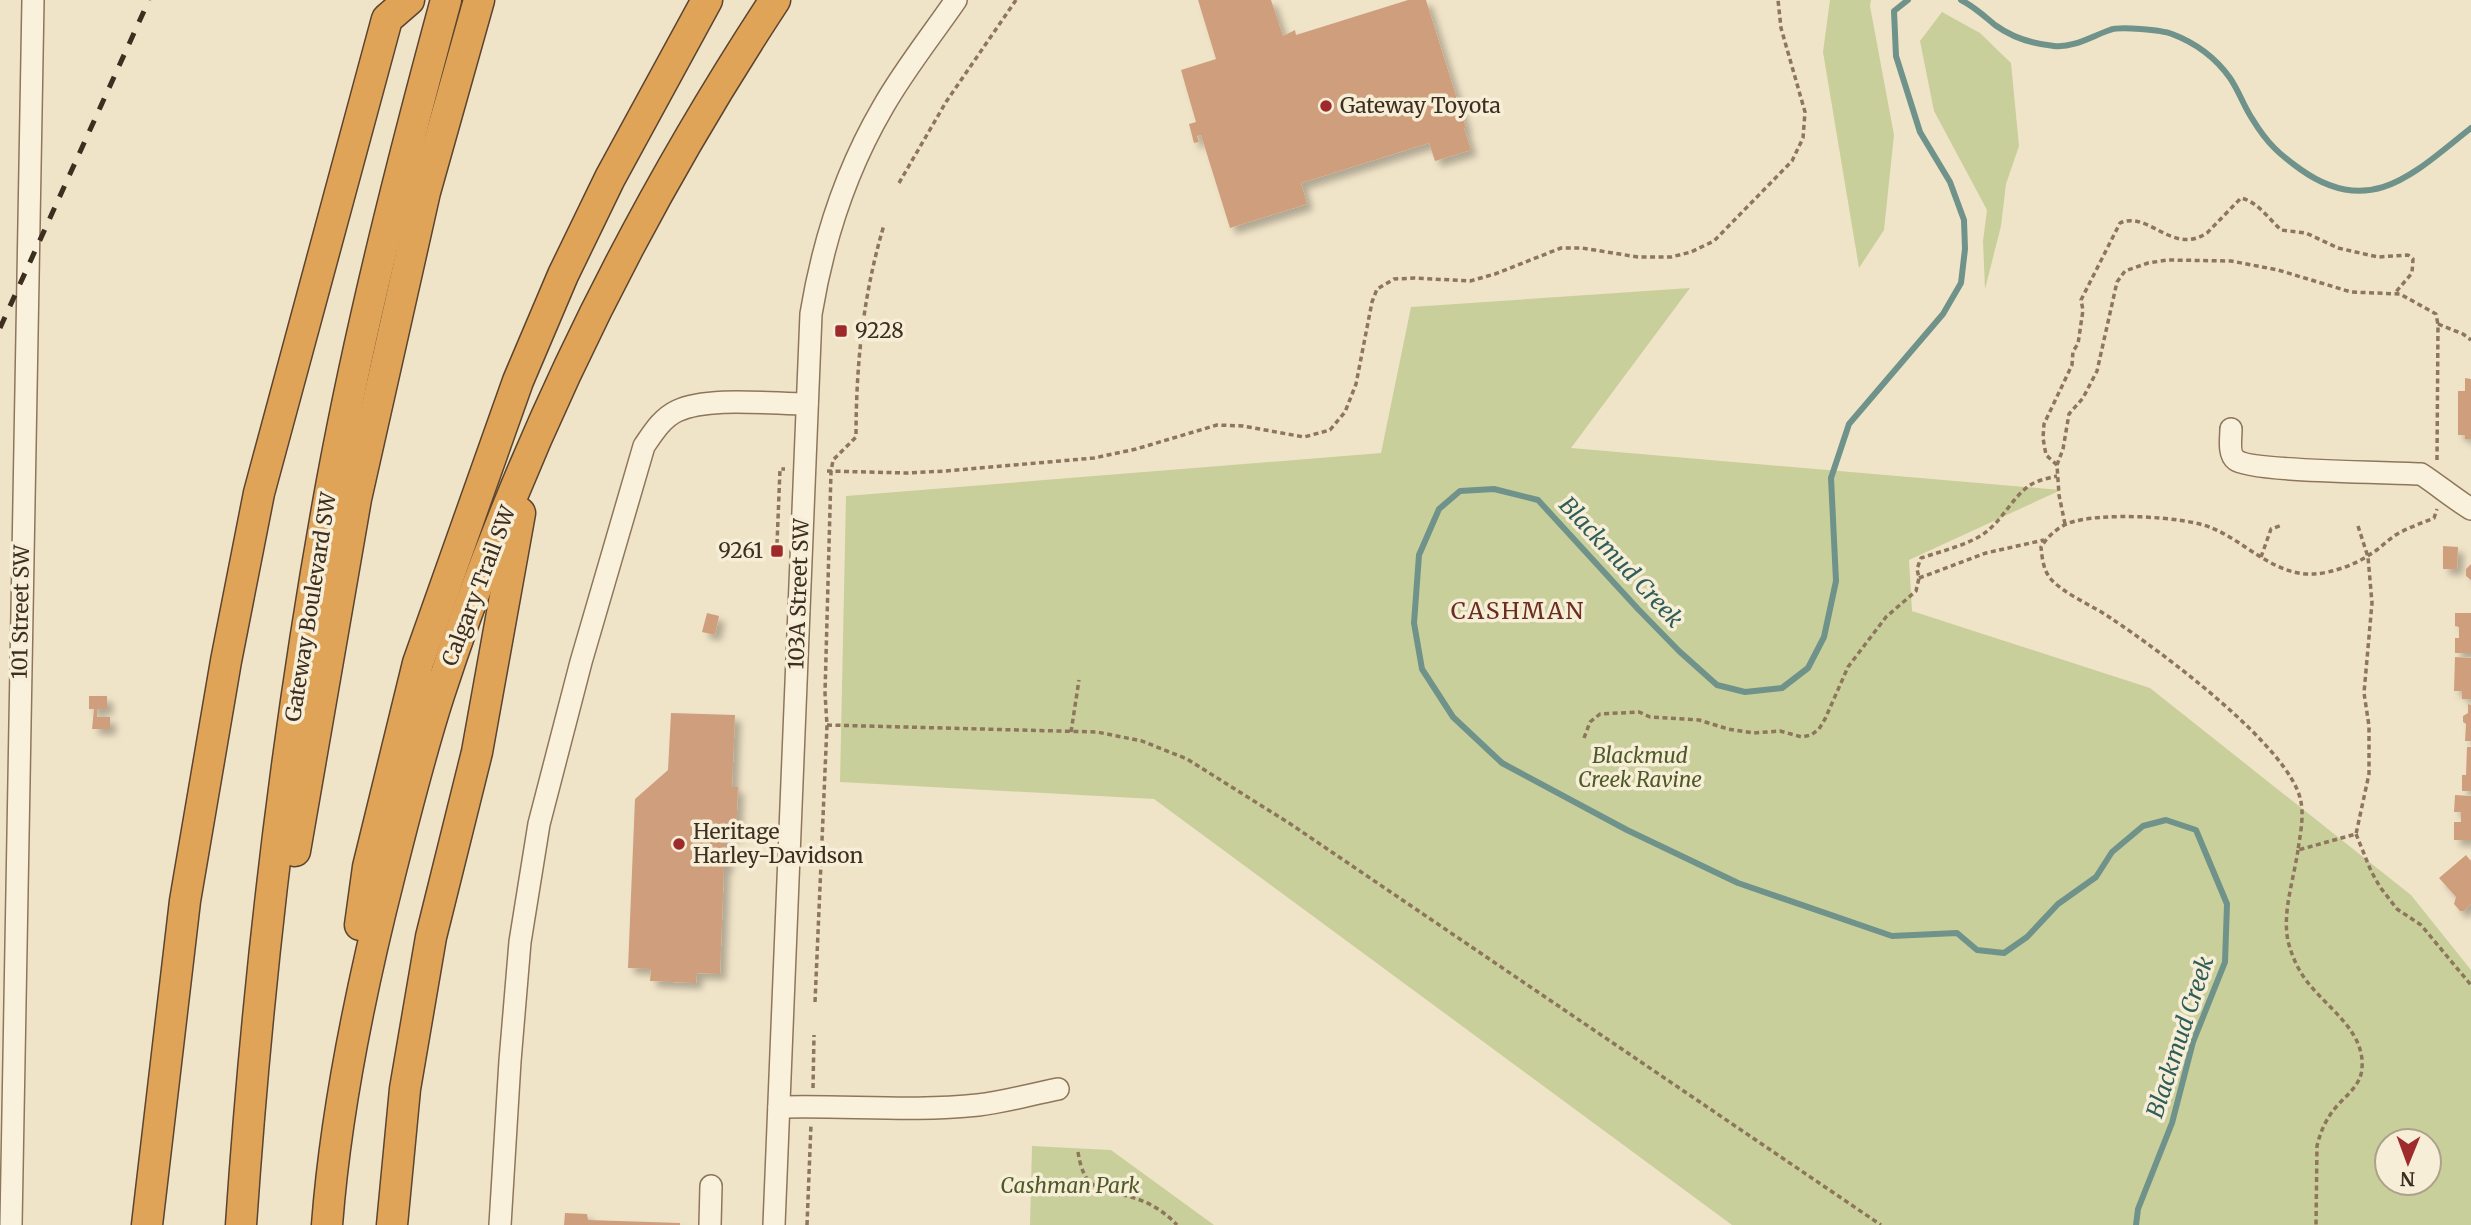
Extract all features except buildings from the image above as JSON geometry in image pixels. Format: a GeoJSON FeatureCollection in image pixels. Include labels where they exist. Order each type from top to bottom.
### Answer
{"type":"FeatureCollection","features":[{"type":"Feature","properties":{"kind":"highway"},"geometry":{"type":"LineString","coordinates":[[147,1225],[185,901],[226,661],[260,493],[387,19],[410,0]]}},
{"type":"Feature","properties":{"kind":"highway","name":"Gateway Boulevard SW"},"geometry":{"type":"LineString","coordinates":[[241,1225],[262,968],[276,841],[296,696],[332,480],[402,163],[446,0]]}},
{"type":"Feature","properties":{"kind":"highway"},"geometry":{"type":"LineString","coordinates":[[262,968],[287,894],[356,499],[399,303],[425,192],[479,0]]}},
{"type":"Feature","properties":{"kind":"highway"},"geometry":{"type":"LineString","coordinates":[[327,1219],[336,1051],[356,954],[368,867],[418,663],[518,380],[563,275],[617,166],[707,0]]}},
{"type":"Feature","properties":{"kind":"highway","name":"Calgary Trail SW"},"geometry":{"type":"LineString","coordinates":[[327,1219],[350,1055],[376,928],[409,797],[438,697],[472,596],[531,451],[579,343],[682,149],[775,0]]}},
{"type":"Feature","properties":{"kind":"highway"},"geometry":{"type":"LineString","coordinates":[[391,1225],[405,1089],[431,937],[477,752],[531,451]]}},
{"type":"Feature","properties":{"kind":"street","name":"101 Street SW"},"geometry":{"type":"LineString","coordinates":[[11,1225],[33,0]]}},
{"type":"Feature","properties":{"kind":"street","name":"103A Street SW"},"geometry":{"type":"LineString","coordinates":[[774,1225],[813,302],[825,241],[853,164],[884,104],[956,0]]}},
{"type":"Feature","properties":{"kind":"street"},"geometry":{"type":"LineString","coordinates":[[500,1225],[520,942],[539,824],[581,662],[644,446],[659,425],[677,411],[710,403],[807,404]]}},
{"type":"Feature","properties":{"kind":"street"},"geometry":{"type":"LineString","coordinates":[[2231,429],[2231,454],[2236,461],[2246,465],[2421,474],[2471,509]]}},
{"type":"Feature","properties":{"kind":"street"},"geometry":{"type":"LineString","coordinates":[[779,1107],[900,1109],[980,1105],[1058,1089]]}},
{"type":"Feature","properties":{"kind":"street"},"geometry":{"type":"LineString","coordinates":[[710,1225],[711,1186]]}},
{"type":"Feature","properties":{"kind":"path"},"geometry":{"type":"LineString","coordinates":[[899,183],[946,102],[1016,0]]}},
{"type":"Feature","properties":{"kind":"path"},"geometry":{"type":"LineString","coordinates":[[829,471],[933,472],[1094,458],[1136,449],[1217,425],[1243,426],[1304,437],[1330,430],[1345,412],[1356,384],[1371,302],[1377,289],[1394,279],[1470,281],[1562,248],[1582,248],[1637,257],[1671,257],[1691,253],[1714,241],[1792,161],[1803,138],[1805,112],[1781,28],[1778,0]]}},
{"type":"Feature","properties":{"kind":"path"},"geometry":{"type":"LineString","coordinates":[[2057,465],[2046,455],[2044,424],[2072,365],[2083,310],[2081,300],[2120,223],[2134,219],[2176,239],[2201,237],[2241,198],[2249,200],[2273,219],[2281,230],[2306,233],[2338,248],[2378,257],[2408,255],[2413,260],[2412,273],[2395,293]]}},
{"type":"Feature","properties":{"kind":"path"},"geometry":{"type":"LineString","coordinates":[[815,1002],[827,725],[825,693],[829,471],[833,460],[856,437],[856,387],[865,302],[884,225]]}},
{"type":"Feature","properties":{"kind":"path"},"geometry":{"type":"LineString","coordinates":[[2065,525],[2057,465],[2063,449],[2069,414],[2083,398],[2097,371],[2117,282],[2125,271],[2168,260],[2231,261],[2278,270],[2351,292],[2408,296],[2436,314],[2437,463],[2442,491],[2434,518],[2399,533],[2368,557],[2330,572],[2313,574],[2282,568],[2216,529],[2200,523],[2112,517],[2065,525],[2046,539],[2041,547],[2048,575],[2056,585],[2110,618],[2173,662],[2276,756],[2291,778],[2301,802],[2298,850],[2286,921],[2291,953],[2309,985],[2356,1038],[2362,1059],[2360,1078],[2333,1111],[2320,1133],[2317,1146],[2316,1225]]}},
{"type":"Feature","properties":{"kind":"path"},"geometry":{"type":"LineString","coordinates":[[2438,324],[2471,340]]}},
{"type":"Feature","properties":{"kind":"path"},"geometry":{"type":"LineString","coordinates":[[778,544],[780,469],[785,469]]}},
{"type":"Feature","properties":{"kind":"path"},"geometry":{"type":"LineString","coordinates":[[1584,738],[1590,722],[1600,714],[1639,712],[1650,717],[1699,720],[1754,733],[1780,731],[1801,737],[1811,735],[1825,719],[1848,667],[1886,617],[1916,591],[1919,578],[1917,569],[1921,558],[1983,534],[2010,509],[2024,489],[2057,476]]}},
{"type":"Feature","properties":{"kind":"path"},"geometry":{"type":"LineString","coordinates":[[2261,557],[2271,530],[2282,525]]}},
{"type":"Feature","properties":{"kind":"path"},"geometry":{"type":"LineString","coordinates":[[2358,526],[2368,557],[2372,603],[2364,693],[2369,726],[2369,774],[2356,834],[2371,871],[2397,909],[2421,925],[2471,985]]}},
{"type":"Feature","properties":{"kind":"path"},"geometry":{"type":"LineString","coordinates":[[1919,578],[1986,553],[2046,539]]}},
{"type":"Feature","properties":{"kind":"path"},"geometry":{"type":"LineString","coordinates":[[1071,732],[1079,680]]}},
{"type":"Feature","properties":{"kind":"path"},"geometry":{"type":"LineString","coordinates":[[827,725],[1097,732],[1142,741],[1187,760],[1289,823],[1881,1225]]}},
{"type":"Feature","properties":{"kind":"path"},"geometry":{"type":"LineString","coordinates":[[2298,850],[2356,834]]}},
{"type":"Feature","properties":{"kind":"path"},"geometry":{"type":"LineString","coordinates":[[807,1225],[814,1035]]}},
{"type":"Feature","properties":{"kind":"path"},"geometry":{"type":"LineString","coordinates":[[1078,1152],[1082,1173],[1093,1185],[1100,1190],[1132,1197],[1152,1205],[1177,1225]]}},
{"type":"Feature","properties":{"kind":"green space"},"geometry":{"type":"Polygon","coordinates":[[[1830,0],[1871,0],[1894,135],[1884,230],[1859,268],[1823,52],[1830,0]]]}},
{"type":"Feature","properties":{"kind":"green space"},"geometry":{"type":"Polygon","coordinates":[[[1942,12],[1980,33],[2011,63],[2019,146],[2006,184],[2001,226],[1985,289],[1983,241],[1987,210],[1934,111],[1920,41],[1942,12]]]}},
{"type":"Feature","properties":{"kind":"green space","name":"Blackmud Creek Ravine"},"geometry":{"type":"Polygon","coordinates":[[[1690,288],[1571,448],[2061,490],[1909,560],[1912,611],[2150,688],[2411,895],[2471,970],[2471,1225],[1732,1225],[1154,799],[840,782],[846,496],[1381,453],[1411,307],[1690,288]]]}},
{"type":"Feature","properties":{"kind":"green space","name":"Cashman Park"},"geometry":{"type":"Polygon","coordinates":[[[1032,1146],[1111,1150],[1214,1225],[1030,1225],[1032,1146]]]}},
{"type":"Feature","properties":{"kind":"waterway","name":"Blackmud Creek"},"geometry":{"type":"LineString","coordinates":[[1908,0],[1894,11],[1896,56],[1920,132],[1950,182],[1964,220],[1965,249],[1961,283],[1943,314],[1849,424],[1831,478],[1836,581],[1824,637],[1808,668],[1782,688],[1745,692],[1717,685],[1638,609],[1538,500],[1494,489],[1460,491],[1439,509],[1419,555],[1414,623],[1422,669],[1453,717],[1502,763],[1627,830],[1738,883],[1892,936],[1957,933],[1977,950],[2004,953],[2027,937],[2058,904],[2096,877],[2112,852],[2143,826],[2166,820],[2196,830],[2227,904],[2225,962],[2193,1042],[2172,1123],[2138,1209],[2136,1225]]}},
{"type":"Feature","properties":{"kind":"waterway","name":"Blackmud Creek"},"geometry":{"type":"LineString","coordinates":[[1961,0],[2009,33],[2023,40],[2046,45],[2069,45],[2122,28],[2172,34],[2197,46],[2224,70],[2268,142],[2300,169],[2325,184],[2349,190],[2371,190],[2391,184],[2411,174],[2471,128]]}},
{"type":"Feature","properties":{"kind":"railway"},"geometry":{"type":"LineString","coordinates":[[0,328],[149,0]]}},
{"type":"Feature","properties":{"kind":"place","name":"Gateway Toyota"},"geometry":{"type":"Point","coordinates":[1326,106]}},
{"type":"Feature","properties":{"kind":"place","name":"9228"},"geometry":{"type":"Point","coordinates":[841,331]}},
{"type":"Feature","properties":{"kind":"place","name":"9261"},"geometry":{"type":"Point","coordinates":[777,551]}},
{"type":"Feature","properties":{"kind":"place","name":"Heritage Harley-Davidson"},"geometry":{"type":"Point","coordinates":[679,844]}},
{"type":"Feature","properties":{"kind":"district","name":"CASHMAN"},"geometry":{"type":"Point","coordinates":[1518,611]}}]}
